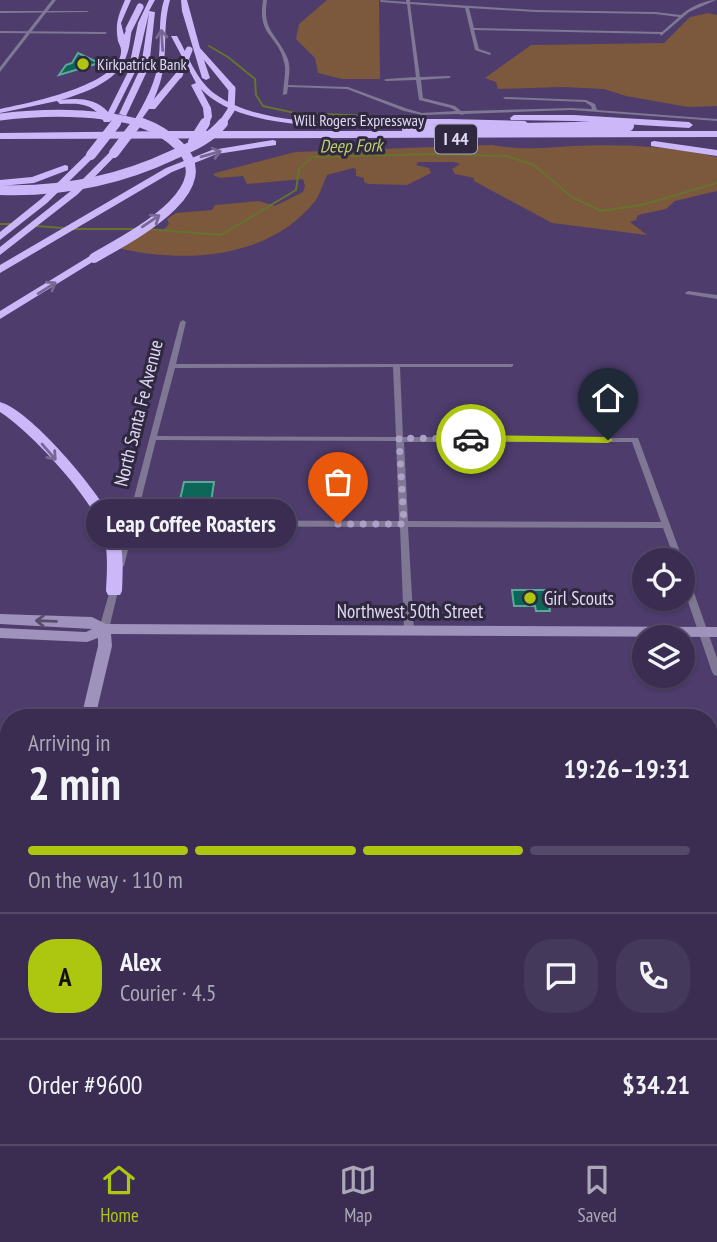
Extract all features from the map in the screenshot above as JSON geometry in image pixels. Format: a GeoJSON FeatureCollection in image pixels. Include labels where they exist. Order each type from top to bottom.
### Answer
{"type":"FeatureCollection","features":[{"type":"Feature","properties":{"kind":"highway"},"geometry":{"type":"LineString","coordinates":[[124,51],[118,23],[128,0]]}},
{"type":"Feature","properties":{"kind":"highway"},"geometry":{"type":"LineString","coordinates":[[134,0],[132,21],[137,51]]}},
{"type":"Feature","properties":{"kind":"highway"},"geometry":{"type":"LineString","coordinates":[[0,224],[65,168],[107,120],[128,81],[137,51],[142,18],[154,0]]}},
{"type":"Feature","properties":{"kind":"highway"},"geometry":{"type":"LineString","coordinates":[[0,237],[38,206],[91,155],[118,121],[143,74],[154,0]]}},
{"type":"Feature","properties":{"kind":"highway"},"geometry":{"type":"LineString","coordinates":[[136,124],[150,99],[160,72],[163,55],[161,26],[167,0]]}},
{"type":"Feature","properties":{"kind":"highway"},"geometry":{"type":"LineString","coordinates":[[173,0],[173,17]]}},
{"type":"Feature","properties":{"kind":"highway"},"geometry":{"type":"LineString","coordinates":[[0,111],[49,100],[87,86],[113,70],[122,59],[129,29],[142,3]]}},
{"type":"Feature","properties":{"kind":"highway"},"geometry":{"type":"LineString","coordinates":[[184,3],[180,18],[205,76],[219,93],[261,111],[325,122]]}},
{"type":"Feature","properties":{"kind":"highway"},"geometry":{"type":"LineString","coordinates":[[171,157],[194,141],[208,117],[205,102],[177,55],[174,35],[204,87],[220,99],[265,115],[325,122],[503,123],[690,130],[717,126]]}},
{"type":"Feature","properties":{"kind":"highway"},"geometry":{"type":"LineString","coordinates":[[4,249],[56,208],[114,153],[172,85],[193,49]]}},
{"type":"Feature","properties":{"kind":"highway"},"geometry":{"type":"LineString","coordinates":[[0,190],[54,189],[100,182],[139,171],[202,142],[223,124],[232,106],[232,89],[193,49]]}},
{"type":"Feature","properties":{"kind":"highway"},"geometry":{"type":"LineString","coordinates":[[49,135],[25,126],[25,115],[45,105],[78,101],[100,107],[107,120]]}},
{"type":"Feature","properties":{"kind":"highway"},"geometry":{"type":"LineString","coordinates":[[0,117],[74,113],[127,120],[169,136],[188,157],[190,176],[174,203],[153,220],[0,316]]}},
{"type":"Feature","properties":{"kind":"highway"},"geometry":{"type":"LineString","coordinates":[[0,270],[169,170],[205,155],[250,145],[312,136],[407,130],[629,125],[690,130]]}},
{"type":"Feature","properties":{"kind":"highway","name":"Will Rogers Expressway"},"geometry":{"type":"LineString","coordinates":[[0,139],[690,130],[717,134]]}},
{"type":"Feature","properties":{"kind":"highway","name":"Will Rogers Expressway"},"geometry":{"type":"LineString","coordinates":[[0,139],[49,135],[717,139]]}},
{"type":"Feature","properties":{"kind":"highway"},"geometry":{"type":"LineString","coordinates":[[599,139],[661,144],[717,153]]}},
{"type":"Feature","properties":{"kind":"highway"},"geometry":{"type":"LineString","coordinates":[[0,147],[35,140]]}},
{"type":"Feature","properties":{"kind":"highway"},"geometry":{"type":"LineString","coordinates":[[0,183],[34,180],[65,168]]}},
{"type":"Feature","properties":{"kind":"highway"},"geometry":{"type":"LineString","coordinates":[[0,406],[26,424],[104,518],[115,555],[114,590]]}},
{"type":"Feature","properties":{"kind":"main road","name":"Northwest 50th Street"},"geometry":{"type":"LineString","coordinates":[[0,619],[92,622],[104,629]]}},
{"type":"Feature","properties":{"kind":"main road","name":"Northwest 50th Street"},"geometry":{"type":"LineString","coordinates":[[0,634],[87,636],[104,629],[711,632]]}},
{"type":"Feature","properties":{"kind":"main road","name":"North Santa Fe Avenue"},"geometry":{"type":"LineString","coordinates":[[90,709],[105,646],[104,629]]}},
{"type":"Feature","properties":{"kind":"street"},"geometry":{"type":"LineString","coordinates":[[0,71],[54,0]]}},
{"type":"Feature","properties":{"kind":"street"},"geometry":{"type":"LineString","coordinates":[[265,0],[262,19],[269,35],[285,57],[288,70],[285,94]]}},
{"type":"Feature","properties":{"kind":"street"},"geometry":{"type":"LineString","coordinates":[[472,29],[662,34],[682,16],[713,0]]}},
{"type":"Feature","properties":{"kind":"street"},"geometry":{"type":"LineString","coordinates":[[381,1],[682,16]]}},
{"type":"Feature","properties":{"kind":"street"},"geometry":{"type":"LineString","coordinates":[[408,1],[411,41],[422,101],[453,107],[462,114]]}},
{"type":"Feature","properties":{"kind":"street"},"geometry":{"type":"LineString","coordinates":[[467,7],[477,50],[490,54]]}},
{"type":"Feature","properties":{"kind":"street"},"geometry":{"type":"LineString","coordinates":[[0,12],[88,12]]}},
{"type":"Feature","properties":{"kind":"street"},"geometry":{"type":"LineString","coordinates":[[0,32],[105,33]]}},
{"type":"Feature","properties":{"kind":"street"},"geometry":{"type":"LineString","coordinates":[[386,80],[449,77]]}},
{"type":"Feature","properties":{"kind":"street"},"geometry":{"type":"LineString","coordinates":[[286,86],[348,88],[414,112],[462,114],[545,109],[717,120]]}},
{"type":"Feature","properties":{"kind":"street"},"geometry":{"type":"LineString","coordinates":[[505,97],[586,102],[593,105],[596,111]]}},
{"type":"Feature","properties":{"kind":"street"},"geometry":{"type":"LineString","coordinates":[[688,293],[717,297]]}},
{"type":"Feature","properties":{"kind":"street","name":"North Santa Fe Avenue"},"geometry":{"type":"LineString","coordinates":[[104,629],[183,322]]}},
{"type":"Feature","properties":{"kind":"street"},"geometry":{"type":"LineString","coordinates":[[396,365],[409,631]]}},
{"type":"Feature","properties":{"kind":"street"},"geometry":{"type":"LineString","coordinates":[[172,366],[511,365]]}},
{"type":"Feature","properties":{"kind":"street"},"geometry":{"type":"LineString","coordinates":[[153,438],[635,440],[675,548]]}},
{"type":"Feature","properties":{"kind":"street"},"geometry":{"type":"LineString","coordinates":[[131,523],[666,525]]}},
{"type":"Feature","properties":{"kind":"street"},"geometry":{"type":"LineString","coordinates":[[695,598],[711,632],[717,673]]}},
{"type":"Feature","properties":{"kind":"shaded area"},"geometry":{"type":"Polygon","coordinates":[[[327,0],[379,0],[380,79],[342,79],[318,73],[315,58],[296,39],[299,24],[327,0]]]}},
{"type":"Feature","properties":{"kind":"shaded area"},"geometry":{"type":"Polygon","coordinates":[[[708,13],[717,15],[717,106],[688,107],[626,96],[604,89],[498,89],[496,82],[485,78],[531,45],[664,43],[690,17],[708,13]]]}},
{"type":"Feature","properties":{"kind":"shaded area"},"geometry":{"type":"Polygon","coordinates":[[[492,145],[513,148],[627,146],[699,153],[717,157],[717,191],[675,201],[666,209],[638,215],[636,220],[630,222],[647,235],[552,223],[474,181],[474,178],[455,174],[452,169],[460,164],[454,162],[418,162],[416,165],[429,168],[431,173],[407,185],[368,184],[364,182],[364,178],[356,176],[356,169],[353,168],[327,175],[316,200],[297,220],[275,235],[251,245],[225,252],[171,256],[118,248],[149,229],[164,229],[169,224],[167,219],[176,213],[212,210],[215,205],[259,201],[275,206],[303,192],[305,186],[303,179],[247,184],[243,176],[220,178],[213,175],[215,173],[295,152],[492,145]]]}},
{"type":"Feature","properties":{"kind":"building","name":"Kirkpatrick Bank"},"geometry":{"type":"Polygon","coordinates":[[[78,53],[99,63],[59,75],[66,65],[72,63],[78,53]]]}},
{"type":"Feature","properties":{"kind":"building"},"geometry":{"type":"Polygon","coordinates":[[[184,482],[214,482],[210,509],[178,509],[184,482]]]}},
{"type":"Feature","properties":{"kind":"building","name":"Girl Scouts"},"geometry":{"type":"Polygon","coordinates":[[[512,590],[546,590],[550,611],[536,611],[535,606],[514,606],[512,590]]]}},
{"type":"Feature","properties":{"kind":"waterway"},"geometry":{"type":"LineString","coordinates":[[209,46],[228,57],[255,79],[256,95],[263,106],[295,113],[372,116]]}},
{"type":"Feature","properties":{"kind":"waterway","name":"Deep Fork"},"geometry":{"type":"LineString","coordinates":[[147,229],[221,235],[296,190],[299,169],[312,157],[435,154],[507,156],[534,165],[572,197],[601,211],[642,205],[717,183]]}},
{"type":"Feature","properties":{"kind":"waterway","name":"Deep Fork"},"geometry":{"type":"LineString","coordinates":[[0,224],[11,224]]}},
{"type":"Feature","properties":{"kind":"waterway","name":"Deep Fork"},"geometry":{"type":"LineString","coordinates":[[35,226],[63,228]]}},
{"type":"Feature","properties":{"kind":"waterway","name":"Deep Fork"},"geometry":{"type":"LineString","coordinates":[[73,229],[136,229]]}},
{"type":"Feature","properties":{"kind":"way so far"},"geometry":{"type":"LineString","coordinates":[[338,524],[404,524],[399,438],[471,439]]}},
{"type":"Feature","properties":{"kind":"place","name":"Kirkpatrick Bank"},"geometry":{"type":"Point","coordinates":[83,64]}},
{"type":"Feature","properties":{"kind":"place","name":"Leap Coffee Roasters"},"geometry":{"type":"Point","coordinates":[338,524]}},
{"type":"Feature","properties":{"kind":"place","name":"Girl Scouts"},"geometry":{"type":"Point","coordinates":[530,598]}},
{"type":"Feature","properties":{"kind":"route"},"geometry":{"type":"LineString","coordinates":[[471,439],[608,440]]}}]}
